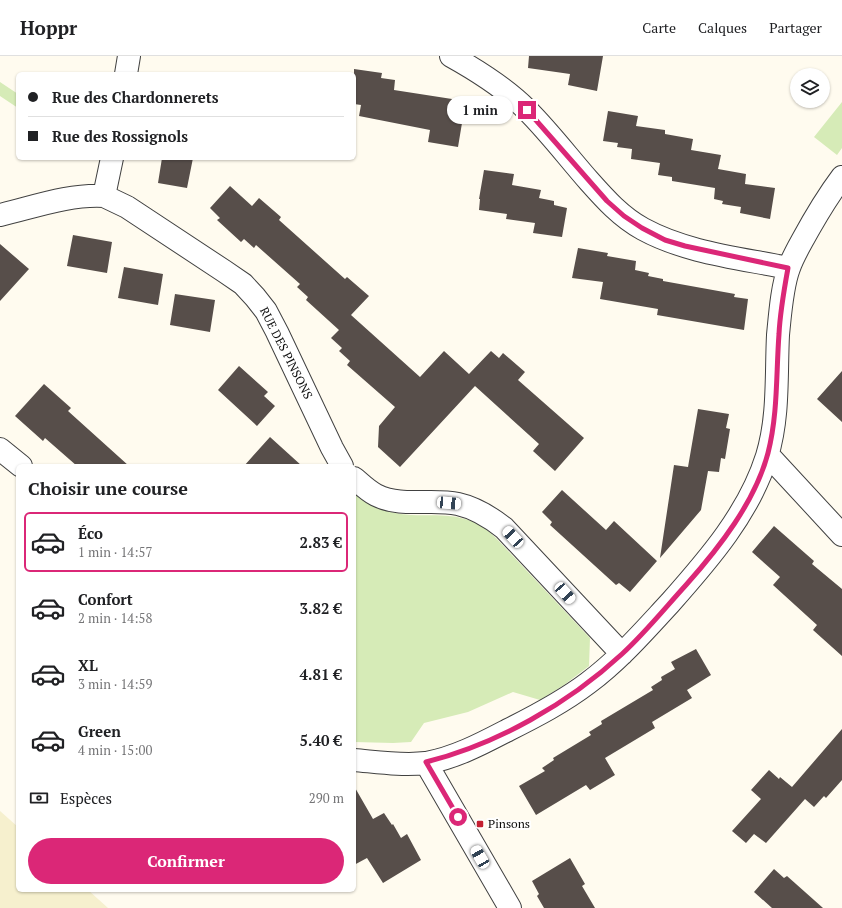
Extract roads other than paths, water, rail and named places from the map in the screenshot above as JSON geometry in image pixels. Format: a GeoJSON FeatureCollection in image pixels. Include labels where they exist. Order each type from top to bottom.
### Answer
{"type":"FeatureCollection","features":[{"type":"Feature","properties":{"kind":"street"},"geometry":{"type":"LineString","coordinates":[[126,72],[129,56]]}},
{"type":"Feature","properties":{"kind":"street"},"geometry":{"type":"LineString","coordinates":[[451,56],[497,84],[527,110],[607,201],[624,216],[642,228],[665,240],[685,246],[788,268]]}},
{"type":"Feature","properties":{"kind":"street"},"geometry":{"type":"LineString","coordinates":[[0,215],[77,196],[104,196],[112,160]]}},
{"type":"Feature","properties":{"kind":"street"},"geometry":{"type":"LineString","coordinates":[[356,760],[406,764],[426,762],[472,748],[535,717],[571,695],[622,654],[716,549],[751,497],[768,455],[776,407],[779,326],[788,268],[815,216],[842,177]]}},
{"type":"Feature","properties":{"kind":"street","name":"RUE DES PINSONS"},"geometry":{"type":"LineString","coordinates":[[104,196],[127,208],[224,271],[243,284],[255,297],[266,311],[278,332],[341,464]]}},
{"type":"Feature","properties":{"kind":"street"},"geometry":{"type":"LineString","coordinates":[[0,449],[19,464]]}},
{"type":"Feature","properties":{"kind":"street"},"geometry":{"type":"LineString","coordinates":[[768,455],[841,533]]}},
{"type":"Feature","properties":{"kind":"street"},"geometry":{"type":"LineString","coordinates":[[356,480],[376,495],[393,500],[404,502],[458,504],[474,509],[491,517],[504,528],[622,654]]}},
{"type":"Feature","properties":{"kind":"street"},"geometry":{"type":"LineString","coordinates":[[426,762],[510,908]]}},
{"type":"Feature","properties":{"kind":"place","name":"Pinsons"},"geometry":{"type":"Point","coordinates":[480,824]}}]}
